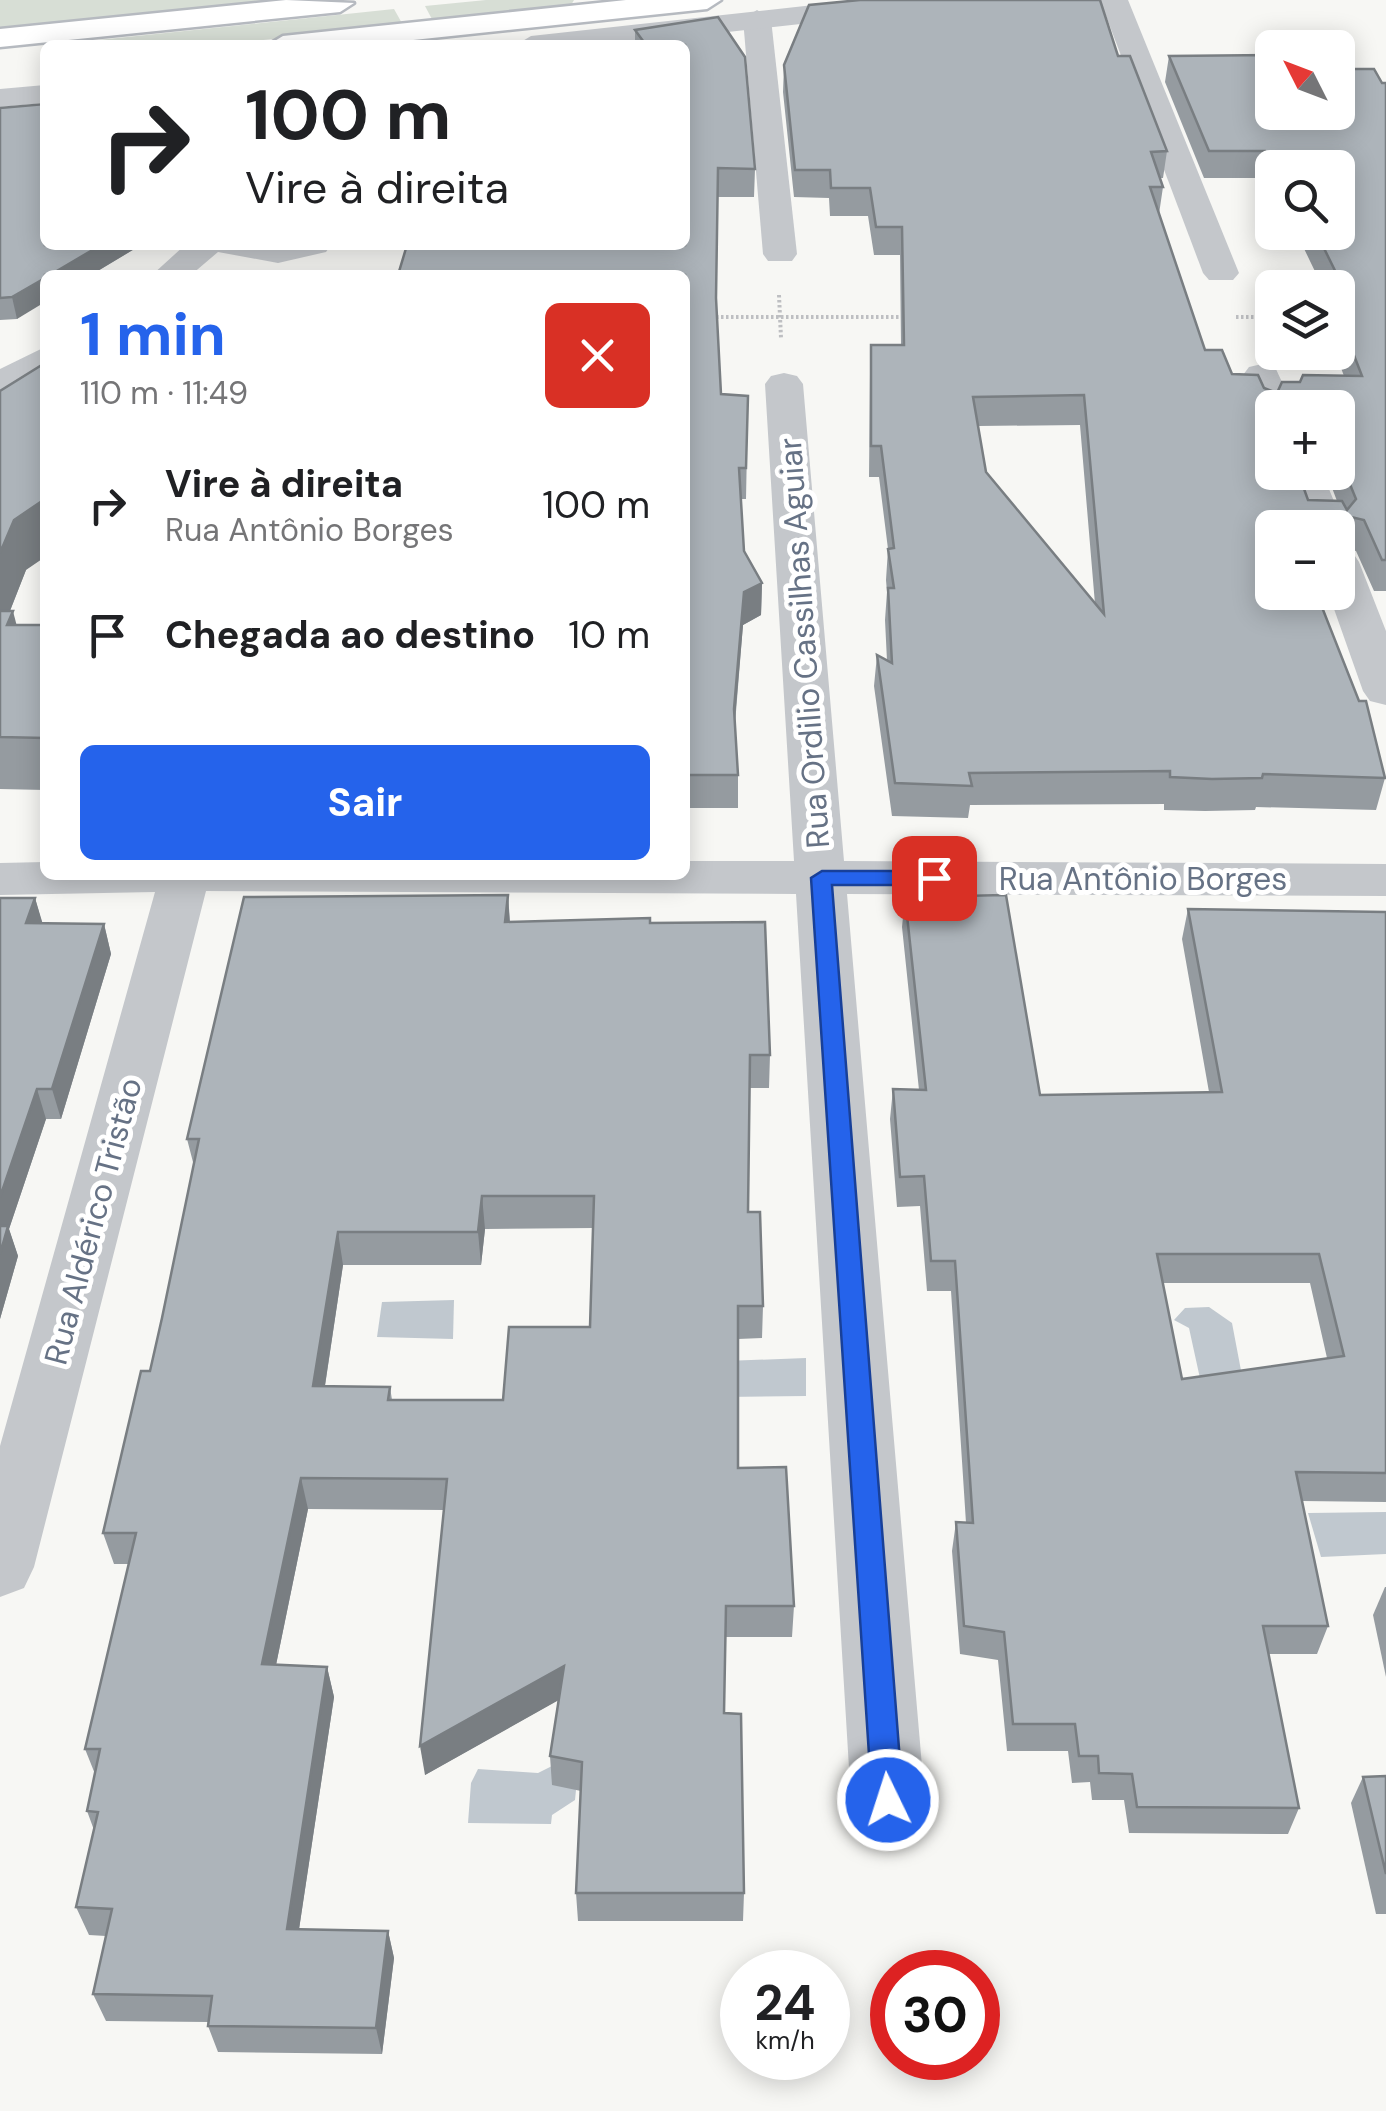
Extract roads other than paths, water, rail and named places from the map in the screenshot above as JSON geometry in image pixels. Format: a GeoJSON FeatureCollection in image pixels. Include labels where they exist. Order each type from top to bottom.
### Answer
{"type":"FeatureCollection","features":[{"type":"Feature","properties":{"kind":"main road"},"geometry":{"type":"LineString","coordinates":[[0,38],[374,0]]}},
{"type":"Feature","properties":{"kind":"main road"},"geometry":{"type":"LineString","coordinates":[[326,40],[634,4],[707,0]]}},
{"type":"Feature","properties":{"kind":"main road"},"geometry":{"type":"LineString","coordinates":[[0,74],[40,70]]}},
{"type":"Feature","properties":{"kind":"street"},"geometry":{"type":"LineString","coordinates":[[592,40],[938,0]]}},
{"type":"Feature","properties":{"kind":"street"},"geometry":{"type":"LineString","coordinates":[[1114,0],[1221,273]]}},
{"type":"Feature","properties":{"kind":"street"},"geometry":{"type":"LineString","coordinates":[[579,40],[634,4]]}},
{"type":"Feature","properties":{"kind":"street"},"geometry":{"type":"LineString","coordinates":[[756,20],[780,254]]}},
{"type":"Feature","properties":{"kind":"street"},"geometry":{"type":"LineString","coordinates":[[0,98],[40,94]]}},
{"type":"Feature","properties":{"kind":"street"},"geometry":{"type":"LineString","coordinates":[[176,270],[200,250]]}},
{"type":"Feature","properties":{"kind":"street"},"geometry":{"type":"LineString","coordinates":[[260,250],[278,253]]}},
{"type":"Feature","properties":{"kind":"street"},"geometry":{"type":"LineString","coordinates":[[222,270],[292,250]]}},
{"type":"Feature","properties":{"kind":"street"},"geometry":{"type":"LineString","coordinates":[[0,385],[40,361]]}},
{"type":"Feature","properties":{"kind":"street","name":"Rua Ordilio Cassilhas Aguiar"},"geometry":{"type":"LineString","coordinates":[[784,384],[888,1800]]}},
{"type":"Feature","properties":{"kind":"street"},"geometry":{"type":"LineString","coordinates":[[1355,596],[1377,639],[1386,692]]}},
{"type":"Feature","properties":{"kind":"street","name":"Rua Antônio Borges"},"geometry":{"type":"LineString","coordinates":[[690,877],[1386,880]]}},
{"type":"Feature","properties":{"kind":"street","name":"Rua Antônio Borges"},"geometry":{"type":"LineString","coordinates":[[0,879],[40,878]]}},
{"type":"Feature","properties":{"kind":"street","name":"Rua Aldérico Tristão"},"geometry":{"type":"LineString","coordinates":[[0,1567],[184,880]]}}]}
